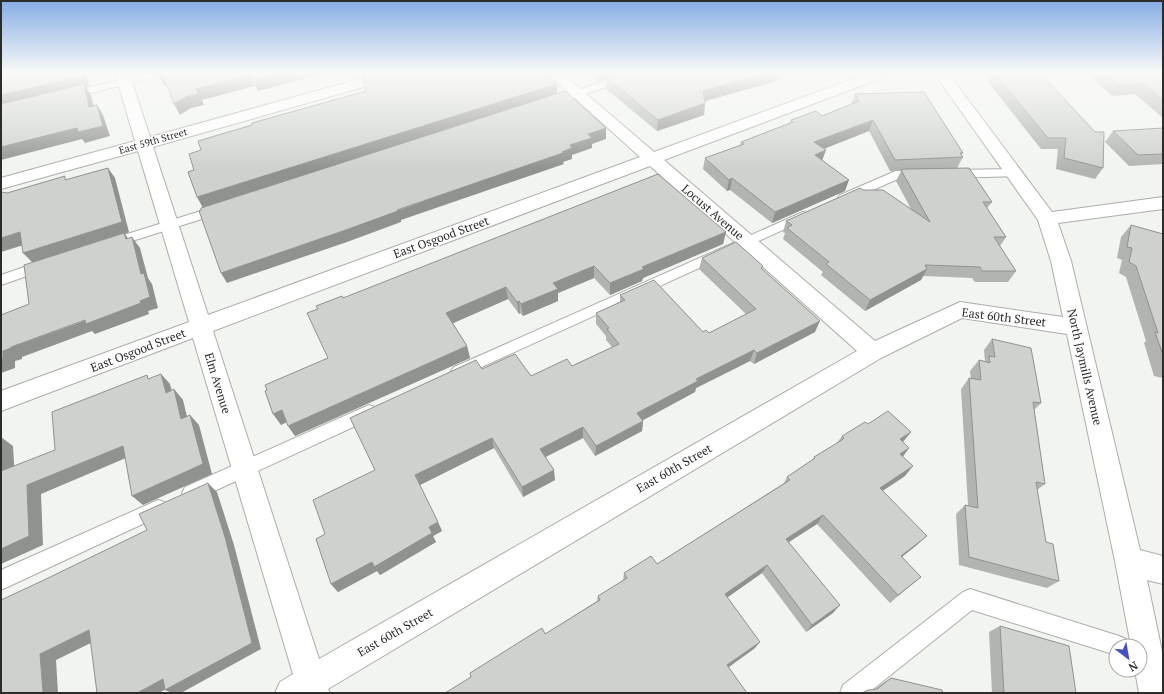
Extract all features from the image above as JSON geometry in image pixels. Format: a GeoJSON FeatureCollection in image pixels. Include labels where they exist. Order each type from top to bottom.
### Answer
{"type":"FeatureCollection","features":[{"type":"Feature","properties":{"kind":"street","name":"Elm Avenue"},"geometry":{"type":"LineString","coordinates":[[132,105],[244,468],[305,689]]}},
{"type":"Feature","properties":{"kind":"street","name":"East 59th Street"},"geometry":{"type":"LineString","coordinates":[[1,184],[282,105]]}},
{"type":"Feature","properties":{"kind":"street","name":"Locust Avenue"},"geometry":{"type":"LineString","coordinates":[[591,105],[873,352]]}},
{"type":"Feature","properties":{"kind":"street","name":"East Osgood Street"},"geometry":{"type":"LineString","coordinates":[[1,401],[795,105]]}},
{"type":"Feature","properties":{"kind":"street","name":"North Jaymills Avenue"},"geometry":{"type":"LineString","coordinates":[[964,105],[1048,219],[1061,261],[1129,561],[1141,638]]}},
{"type":"Feature","properties":{"kind":"street"},"geometry":{"type":"LineString","coordinates":[[1048,219],[1163,203]]}},
{"type":"Feature","properties":{"kind":"street","name":"East 60th Street"},"geometry":{"type":"LineString","coordinates":[[305,689],[873,352],[960,310],[1076,327]]}},
{"type":"Feature","properties":{"kind":"street"},"geometry":{"type":"LineString","coordinates":[[1129,561],[1163,570]]}},
{"type":"Feature","properties":{"kind":"street","name":"North Jaymills Avenue"},"geometry":{"type":"LineString","coordinates":[[1148,668],[1155,693]]}},
{"type":"Feature","properties":{"kind":"lane"},"geometry":{"type":"LineString","coordinates":[[833,203],[898,174],[1013,173]]}},
{"type":"Feature","properties":{"kind":"lane"},"geometry":{"type":"LineString","coordinates":[[103,247],[229,206]]}},
{"type":"Feature","properties":{"kind":"lane"},"geometry":{"type":"LineString","coordinates":[[448,376],[818,209]]}},
{"type":"Feature","properties":{"kind":"lane"},"geometry":{"type":"LineString","coordinates":[[1,280],[59,261]]}},
{"type":"Feature","properties":{"kind":"lane"},"geometry":{"type":"LineString","coordinates":[[1,580],[382,406]]}},
{"type":"Feature","properties":{"kind":"lane"},"geometry":{"type":"LineString","coordinates":[[851,693],[970,599],[1108,643]]}},
{"type":"Feature","properties":{"kind":"building"},"geometry":{"type":"Polygon","coordinates":[[[1,105],[89,105],[89,107],[97,105],[103,126],[78,132],[77,128],[1,147],[1,105]]]}},
{"type":"Feature","properties":{"kind":"building"},"geometry":{"type":"Polygon","coordinates":[[[315,105],[489,105],[197,197],[188,172],[194,170],[189,154],[201,150],[198,141],[252,125],[252,123],[315,105]]]}},
{"type":"Feature","properties":{"kind":"building"},"geometry":{"type":"Polygon","coordinates":[[[520,105],[581,105],[606,128],[588,134],[592,138],[570,145],[572,148],[562,152],[563,153],[221,273],[199,211],[201,208],[520,105]]]}},
{"type":"Feature","properties":{"kind":"building"},"geometry":{"type":"Polygon","coordinates":[[[640,105],[698,105],[658,120],[640,105]]]}},
{"type":"Feature","properties":{"kind":"building"},"geometry":{"type":"Polygon","coordinates":[[[848,105],[933,105],[963,153],[960,153],[963,157],[895,160],[873,120],[814,142],[826,150],[815,155],[849,180],[775,212],[732,178],[729,180],[705,158],[744,144],[741,142],[793,122],[791,120],[816,111],[822,116],[848,105]]]}},
{"type":"Feature","properties":{"kind":"building"},"geometry":{"type":"Polygon","coordinates":[[[1021,105],[1070,105],[1095,132],[1104,132],[1103,168],[1064,158],[1066,138],[1048,138],[1021,105]]]}},
{"type":"Feature","properties":{"kind":"building"},"geometry":{"type":"Polygon","coordinates":[[[1163,128],[1163,154],[1138,155],[1113,131],[1163,128]]]}},
{"type":"Feature","properties":{"kind":"building"},"geometry":{"type":"Polygon","coordinates":[[[108,168],[122,222],[23,253],[20,232],[1,238],[1,192],[7,193],[65,176],[65,180],[108,168]]]}},
{"type":"Feature","properties":{"kind":"building"},"geometry":{"type":"Polygon","coordinates":[[[969,168],[992,202],[983,202],[1006,237],[994,237],[1016,271],[982,271],[980,267],[925,265],[927,269],[870,300],[826,264],[829,262],[787,228],[792,225],[786,221],[860,188],[863,190],[883,190],[930,222],[901,170],[969,168]]]}},
{"type":"Feature","properties":{"kind":"building"},"geometry":{"type":"Polygon","coordinates":[[[658,174],[726,232],[642,267],[644,269],[610,283],[594,266],[553,283],[558,289],[521,304],[519,301],[517,302],[506,287],[446,313],[467,346],[288,426],[282,410],[273,414],[265,391],[267,390],[265,385],[328,358],[307,313],[318,309],[316,306],[342,296],[343,298],[658,174]]]}},
{"type":"Feature","properties":{"kind":"building"},"geometry":{"type":"Polygon","coordinates":[[[1131,225],[1163,234],[1163,355],[1155,332],[1158,333],[1136,266],[1129,262],[1132,248],[1127,247],[1131,225]]]}},
{"type":"Feature","properties":{"kind":"building"},"geometry":{"type":"Polygon","coordinates":[[[124,233],[126,239],[132,237],[141,274],[144,273],[150,297],[140,301],[141,303],[86,324],[85,320],[11,347],[3,351],[3,358],[1,359],[1,315],[29,304],[24,265],[124,233]]]}},
{"type":"Feature","properties":{"kind":"building"},"geometry":{"type":"Polygon","coordinates":[[[736,242],[763,266],[761,268],[820,321],[757,353],[754,350],[696,379],[698,381],[637,413],[643,421],[596,446],[583,427],[540,449],[554,470],[522,487],[492,438],[415,475],[438,522],[429,527],[432,533],[374,567],[372,562],[331,584],[316,539],[325,534],[313,500],[375,470],[350,418],[476,360],[482,369],[515,354],[531,376],[567,359],[572,366],[619,344],[607,329],[609,328],[596,313],[625,300],[620,295],[654,280],[703,332],[706,330],[709,333],[756,309],[702,258],[736,242]]]}},
{"type":"Feature","properties":{"kind":"building"},"geometry":{"type":"Polygon","coordinates":[[[992,339],[1031,348],[1041,403],[1033,402],[1045,484],[1036,482],[1046,542],[1053,544],[1059,581],[969,557],[965,505],[978,508],[969,378],[981,380],[979,360],[990,363],[989,356],[995,357],[992,339]]]}},
{"type":"Feature","properties":{"kind":"building"},"geometry":{"type":"Polygon","coordinates":[[[161,374],[166,393],[174,389],[181,419],[190,415],[203,464],[132,496],[123,446],[27,485],[29,536],[1,549],[1,471],[55,450],[52,412],[147,375],[148,379],[161,374]]]}},
{"type":"Feature","properties":{"kind":"building"},"geometry":{"type":"Polygon","coordinates":[[[888,411],[911,432],[900,439],[909,448],[900,454],[913,466],[880,488],[927,536],[901,556],[921,577],[898,595],[823,515],[786,539],[840,605],[812,625],[767,565],[725,594],[760,642],[727,665],[747,693],[445,693],[471,677],[470,673],[542,628],[545,634],[600,600],[598,596],[627,578],[624,573],[651,556],[657,564],[790,480],[787,477],[815,458],[814,457],[842,440],[844,438],[842,436],[865,422],[868,424],[888,411]]]}},
{"type":"Feature","properties":{"kind":"building"},"geometry":{"type":"Polygon","coordinates":[[[208,483],[225,537],[252,643],[165,690],[163,679],[137,693],[97,693],[89,630],[40,654],[43,693],[1,693],[1,600],[147,530],[139,514],[208,483]]]}},
{"type":"Feature","properties":{"kind":"building"},"geometry":{"type":"Polygon","coordinates":[[[1000,626],[1069,646],[1076,693],[1004,693],[1000,626]]]}},
{"type":"Feature","properties":{"kind":"building"},"geometry":{"type":"Polygon","coordinates":[[[891,678],[942,690],[943,693],[862,693],[868,690],[877,689],[891,678]]]}}]}
